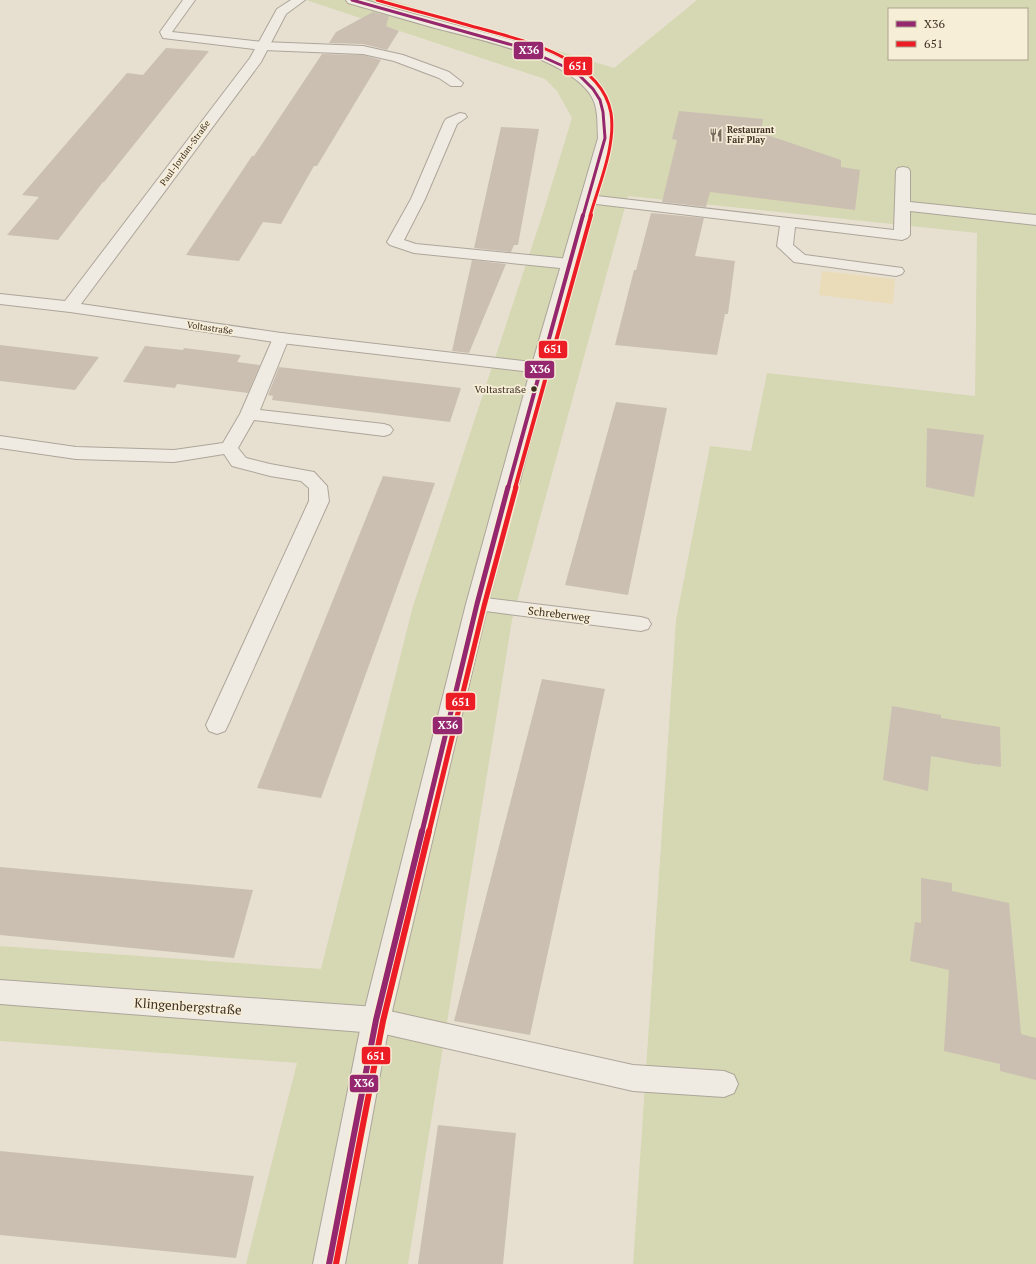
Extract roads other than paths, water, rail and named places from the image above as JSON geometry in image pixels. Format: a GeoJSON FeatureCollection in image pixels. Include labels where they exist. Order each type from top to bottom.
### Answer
{"type":"FeatureCollection","features":[{"type":"Feature","properties":{"kind":"street","name":"Paul-Jordan-Straße"},"geometry":{"type":"LineString","coordinates":[[70,308],[256,59],[281,12],[299,0]]}},
{"type":"Feature","properties":{"kind":"street"},"geometry":{"type":"LineString","coordinates":[[329,1264],[376,1020],[477,604],[540,368],[605,138],[604,105],[592,87],[575,73],[558,62],[532,52],[352,0]]}},
{"type":"Feature","properties":{"kind":"street","name":"Voltastraße"},"geometry":{"type":"LineString","coordinates":[[0,299],[282,338],[540,368]]}},
{"type":"Feature","properties":{"kind":"street","name":"Klingenbergstraße"},"geometry":{"type":"LineString","coordinates":[[0,992],[376,1020]]}},
{"type":"Feature","properties":{"kind":"lane"},"geometry":{"type":"LineString","coordinates":[[190,0],[166,32],[167,35],[263,46],[363,50],[398,58],[444,75],[456,83]]}},
{"type":"Feature","properties":{"kind":"lane"},"geometry":{"type":"LineString","coordinates":[[460,117],[451,122],[418,199],[396,242],[414,248],[570,264]]}},
{"type":"Feature","properties":{"kind":"lane"},"geometry":{"type":"LineString","coordinates":[[588,199],[902,235],[903,172]]}},
{"type":"Feature","properties":{"kind":"lane"},"geometry":{"type":"LineString","coordinates":[[903,206],[1036,220]]}},
{"type":"Feature","properties":{"kind":"lane"},"geometry":{"type":"LineString","coordinates":[[788,222],[785,246],[800,259],[896,270]]}},
{"type":"Feature","properties":{"kind":"lane"},"geometry":{"type":"LineString","coordinates":[[229,448],[249,414],[282,338]]}},
{"type":"Feature","properties":{"kind":"lane"},"geometry":{"type":"LineString","coordinates":[[249,414],[384,430]]}},
{"type":"Feature","properties":{"kind":"lane"},"geometry":{"type":"LineString","coordinates":[[0,442],[76,452],[174,456],[229,448]]}},
{"type":"Feature","properties":{"kind":"lane"},"geometry":{"type":"LineString","coordinates":[[217,725],[319,501],[318,486],[307,476],[270,470],[239,462],[229,448]]}},
{"type":"Feature","properties":{"kind":"lane","name":"Schreberweg"},"geometry":{"type":"LineString","coordinates":[[477,604],[641,624]]}},
{"type":"Feature","properties":{"kind":"lane"},"geometry":{"type":"LineString","coordinates":[[376,1020],[633,1078],[724,1084]]}},
{"type":"Feature","properties":{"kind":"place","name":"Restaurant Fair Play"},"geometry":{"type":"Point","coordinates":[716,135]}},
{"type":"Feature","properties":{"kind":"place","name":"Voltastraße"},"geometry":{"type":"Point","coordinates":[534,389]}}]}
